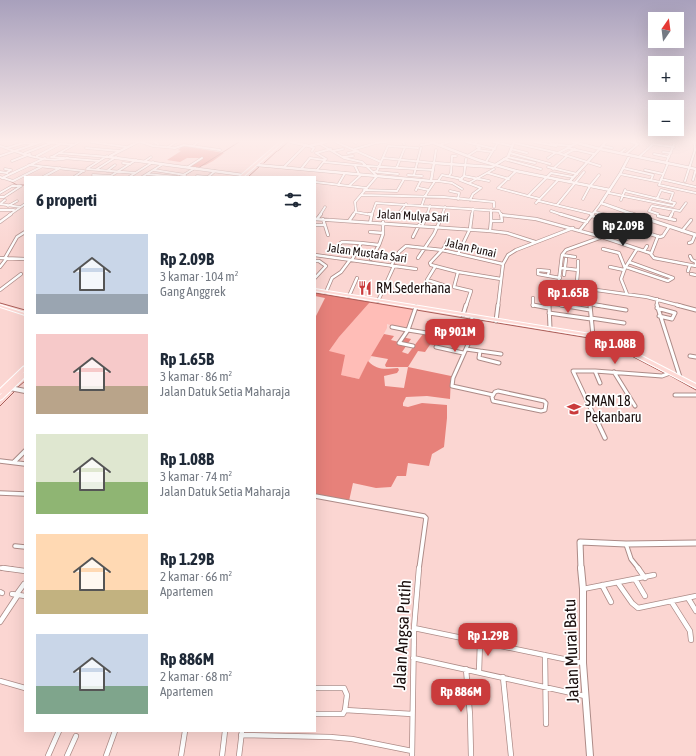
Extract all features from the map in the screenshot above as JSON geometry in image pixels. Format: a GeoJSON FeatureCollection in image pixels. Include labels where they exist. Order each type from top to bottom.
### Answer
{"type":"FeatureCollection","features":[{"type":"Feature","properties":{"kind":"main road"},"geometry":{"type":"LineString","coordinates":[[316,290],[464,315],[472,318],[550,328],[592,336],[612,342],[668,374],[696,386]]}},
{"type":"Feature","properties":{"kind":"main road"},"geometry":{"type":"LineString","coordinates":[[0,306],[24,314]]}},
{"type":"Feature","properties":{"kind":"main road"},"geometry":{"type":"LineString","coordinates":[[0,310],[24,318]]}},
{"type":"Feature","properties":{"kind":"main road"},"geometry":{"type":"LineString","coordinates":[[0,392],[24,369]]}},
{"type":"Feature","properties":{"kind":"main road"},"geometry":{"type":"LineString","coordinates":[[0,398],[24,375]]}},
{"type":"Feature","properties":{"kind":"street"},"geometry":{"type":"LineString","coordinates":[[2,177],[13,181],[20,177]]}},
{"type":"Feature","properties":{"kind":"street"},"geometry":{"type":"LineString","coordinates":[[338,185],[343,177]]}},
{"type":"Feature","properties":{"kind":"street"},"geometry":{"type":"LineString","coordinates":[[350,186],[357,177]]}},
{"type":"Feature","properties":{"kind":"street"},"geometry":{"type":"LineString","coordinates":[[349,221],[355,212],[355,204],[365,189],[376,177]]}},
{"type":"Feature","properties":{"kind":"street"},"geometry":{"type":"LineString","coordinates":[[394,177],[452,183],[462,189]]}},
{"type":"Feature","properties":{"kind":"street"},"geometry":{"type":"LineString","coordinates":[[453,177],[481,188],[473,194],[470,200]]}},
{"type":"Feature","properties":{"kind":"street"},"geometry":{"type":"LineString","coordinates":[[473,177],[489,181]]}},
{"type":"Feature","properties":{"kind":"street"},"geometry":{"type":"LineString","coordinates":[[544,177],[590,186],[622,195],[673,206],[675,203],[625,190],[622,195],[621,200]]}},
{"type":"Feature","properties":{"kind":"street"},"geometry":{"type":"LineString","coordinates":[[569,182],[573,177]]}},
{"type":"Feature","properties":{"kind":"street"},"geometry":{"type":"LineString","coordinates":[[558,205],[580,177]]}},
{"type":"Feature","properties":{"kind":"street"},"geometry":{"type":"LineString","coordinates":[[583,199],[590,186],[597,177]]}},
{"type":"Feature","properties":{"kind":"street"},"geometry":{"type":"LineString","coordinates":[[580,230],[594,214],[618,177]]}},
{"type":"Feature","properties":{"kind":"street"},"geometry":{"type":"LineString","coordinates":[[636,177],[696,193]]}},
{"type":"Feature","properties":{"kind":"street"},"geometry":{"type":"LineString","coordinates":[[652,182],[653,177]]}},
{"type":"Feature","properties":{"kind":"street"},"geometry":{"type":"LineString","coordinates":[[316,182],[365,189],[397,191],[404,178]]}},
{"type":"Feature","properties":{"kind":"street"},"geometry":{"type":"LineString","coordinates":[[469,183],[478,178]]}},
{"type":"Feature","properties":{"kind":"street"},"geometry":{"type":"LineString","coordinates":[[509,178],[498,188],[558,205],[594,214],[617,217],[616,218]]}},
{"type":"Feature","properties":{"kind":"street"},"geometry":{"type":"LineString","coordinates":[[528,196],[547,178]]}},
{"type":"Feature","properties":{"kind":"street"},"geometry":{"type":"LineString","coordinates":[[637,181],[640,178]]}},
{"type":"Feature","properties":{"kind":"street"},"geometry":{"type":"LineString","coordinates":[[660,184],[661,179],[696,186]]}},
{"type":"Feature","properties":{"kind":"street"},"geometry":{"type":"LineString","coordinates":[[421,180],[417,189],[430,190]]}},
{"type":"Feature","properties":{"kind":"street"},"geometry":{"type":"LineString","coordinates":[[536,203],[558,180]]}},
{"type":"Feature","properties":{"kind":"street"},"geometry":{"type":"LineString","coordinates":[[422,205],[425,196],[435,181]]}},
{"type":"Feature","properties":{"kind":"street"},"geometry":{"type":"LineString","coordinates":[[318,186],[322,183]]}},
{"type":"Feature","properties":{"kind":"street"},"geometry":{"type":"LineString","coordinates":[[0,193],[12,186],[21,186],[4,197],[0,197]]}},
{"type":"Feature","properties":{"kind":"street"},"geometry":{"type":"LineString","coordinates":[[657,199],[661,190],[673,193],[670,201]]}},
{"type":"Feature","properties":{"kind":"street"},"geometry":{"type":"LineString","coordinates":[[450,191],[459,193],[458,198]]}},
{"type":"Feature","properties":{"kind":"street"},"geometry":{"type":"LineString","coordinates":[[361,195],[458,198],[494,202],[494,207]]}},
{"type":"Feature","properties":{"kind":"street"},"geometry":{"type":"LineString","coordinates":[[491,202],[492,198]]}},
{"type":"Feature","properties":{"kind":"street"},"geometry":{"type":"LineString","coordinates":[[0,204],[5,200]]}},
{"type":"Feature","properties":{"kind":"street"},"geometry":{"type":"LineString","coordinates":[[8,206],[17,201]]}},
{"type":"Feature","properties":{"kind":"street"},"geometry":{"type":"LineString","coordinates":[[370,223],[376,203],[500,211],[502,221],[491,221]]}},
{"type":"Feature","properties":{"kind":"street"},"geometry":{"type":"LineString","coordinates":[[601,203],[696,235],[692,242],[689,243]]}},
{"type":"Feature","properties":{"kind":"street"},"geometry":{"type":"LineString","coordinates":[[680,211],[686,203]]}},
{"type":"Feature","properties":{"kind":"street"},"geometry":{"type":"LineString","coordinates":[[0,204],[20,206]]}},
{"type":"Feature","properties":{"kind":"street"},"geometry":{"type":"LineString","coordinates":[[0,222],[14,210],[24,204]]}},
{"type":"Feature","properties":{"kind":"street"},"geometry":{"type":"LineString","coordinates":[[399,212],[406,204]]}},
{"type":"Feature","properties":{"kind":"street"},"geometry":{"type":"LineString","coordinates":[[423,224],[430,206]]}},
{"type":"Feature","properties":{"kind":"street"},"geometry":{"type":"LineString","coordinates":[[675,220],[649,212],[652,206],[684,213]]}},
{"type":"Feature","properties":{"kind":"street"},"geometry":{"type":"LineString","coordinates":[[316,219],[325,207]]}},
{"type":"Feature","properties":{"kind":"street"},"geometry":{"type":"LineString","coordinates":[[418,258],[426,248],[439,226],[445,207]]}},
{"type":"Feature","properties":{"kind":"street"},"geometry":{"type":"LineString","coordinates":[[458,254],[470,229],[473,209]]}},
{"type":"Feature","properties":{"kind":"street"},"geometry":{"type":"LineString","coordinates":[[0,210],[14,210]]}},
{"type":"Feature","properties":{"kind":"street"},"geometry":{"type":"LineString","coordinates":[[490,231],[491,210]]}},
{"type":"Feature","properties":{"kind":"street"},"geometry":{"type":"LineString","coordinates":[[669,219],[674,210]]}},
{"type":"Feature","properties":{"kind":"street"},"geometry":{"type":"LineString","coordinates":[[551,211],[587,222]]}},
{"type":"Feature","properties":{"kind":"street"},"geometry":{"type":"LineString","coordinates":[[355,212],[372,214]]}},
{"type":"Feature","properties":{"kind":"street"},"geometry":{"type":"LineString","coordinates":[[594,214],[609,221],[662,237],[669,227]]}},
{"type":"Feature","properties":{"kind":"street"},"geometry":{"type":"LineString","coordinates":[[654,221],[658,214]]}},
{"type":"Feature","properties":{"kind":"street"},"geometry":{"type":"LineString","coordinates":[[501,215],[536,219],[573,228],[644,251],[652,254],[651,256],[654,258],[696,266],[696,262],[692,260],[690,256]]}},
{"type":"Feature","properties":{"kind":"street","name":"Jalan Mulya Sari"},"geometry":{"type":"LineString","coordinates":[[316,219],[370,223],[383,222],[507,232],[535,242]]}},
{"type":"Feature","properties":{"kind":"street"},"geometry":{"type":"LineString","coordinates":[[323,219],[328,235]]}},
{"type":"Feature","properties":{"kind":"street"},"geometry":{"type":"LineString","coordinates":[[620,243],[630,237],[647,219]]}},
{"type":"Feature","properties":{"kind":"street"},"geometry":{"type":"LineString","coordinates":[[684,232],[691,220]]}},
{"type":"Feature","properties":{"kind":"street"},"geometry":{"type":"LineString","coordinates":[[602,231],[609,221]]}},
{"type":"Feature","properties":{"kind":"street"},"geometry":{"type":"LineString","coordinates":[[371,259],[379,245],[383,233],[383,222]]}},
{"type":"Feature","properties":{"kind":"street"},"geometry":{"type":"LineString","coordinates":[[316,225],[325,225]]}},
{"type":"Feature","properties":{"kind":"street"},"geometry":{"type":"LineString","coordinates":[[413,237],[420,225]]}},
{"type":"Feature","properties":{"kind":"street"},"geometry":{"type":"LineString","coordinates":[[503,264],[510,253],[573,228]]}},
{"type":"Feature","properties":{"kind":"street"},"geometry":{"type":"LineString","coordinates":[[370,232],[383,233]]}},
{"type":"Feature","properties":{"kind":"street"},"geometry":{"type":"LineString","coordinates":[[0,267],[18,237],[24,233]]}},
{"type":"Feature","properties":{"kind":"street"},"geometry":{"type":"LineString","coordinates":[[376,238],[377,233]]}},
{"type":"Feature","properties":{"kind":"street"},"geometry":{"type":"LineString","coordinates":[[652,254],[658,236]]}},
{"type":"Feature","properties":{"kind":"street"},"geometry":{"type":"LineString","coordinates":[[557,296],[562,255],[566,250],[602,237]]}},
{"type":"Feature","properties":{"kind":"street"},"geometry":{"type":"LineString","coordinates":[[448,240],[430,264],[435,267],[458,272],[501,279]]}},
{"type":"Feature","properties":{"kind":"street"},"geometry":{"type":"LineString","coordinates":[[337,246],[341,242],[379,245]]}},
{"type":"Feature","properties":{"kind":"street"},"geometry":{"type":"LineString","coordinates":[[326,292],[332,278],[341,272],[351,260],[361,243]]}},
{"type":"Feature","properties":{"kind":"street","name":"Jalan Punai"},"geometry":{"type":"LineString","coordinates":[[392,266],[394,259],[404,246],[442,250],[503,264],[496,321]]}},
{"type":"Feature","properties":{"kind":"street"},"geometry":{"type":"LineString","coordinates":[[644,251],[647,246]]}},
{"type":"Feature","properties":{"kind":"street"},"geometry":{"type":"LineString","coordinates":[[603,249],[619,253],[625,268]]}},
{"type":"Feature","properties":{"kind":"street"},"geometry":{"type":"LineString","coordinates":[[627,294],[621,279],[625,268],[637,249]]}},
{"type":"Feature","properties":{"kind":"street","name":"Jalan Mustafa Sari"},"geometry":{"type":"LineString","coordinates":[[316,255],[416,269]]}},
{"type":"Feature","properties":{"kind":"street"},"geometry":{"type":"LineString","coordinates":[[562,255],[575,257]]}},
{"type":"Feature","properties":{"kind":"street"},"geometry":{"type":"LineString","coordinates":[[316,277],[326,266],[319,261],[324,256]]}},
{"type":"Feature","properties":{"kind":"street"},"geometry":{"type":"LineString","coordinates":[[0,258],[24,259]]}},
{"type":"Feature","properties":{"kind":"street"},"geometry":{"type":"LineString","coordinates":[[564,275],[566,259]]}},
{"type":"Feature","properties":{"kind":"street"},"geometry":{"type":"LineString","coordinates":[[577,281],[578,261]]}},
{"type":"Feature","properties":{"kind":"street"},"geometry":{"type":"LineString","coordinates":[[610,267],[625,268],[668,281],[673,278],[629,262]]}},
{"type":"Feature","properties":{"kind":"street"},"geometry":{"type":"LineString","coordinates":[[688,271],[690,265]]}},
{"type":"Feature","properties":{"kind":"street"},"geometry":{"type":"LineString","coordinates":[[378,300],[392,266]]}},
{"type":"Feature","properties":{"kind":"street"},"geometry":{"type":"LineString","coordinates":[[435,267],[427,280],[443,285]]}},
{"type":"Feature","properties":{"kind":"street"},"geometry":{"type":"LineString","coordinates":[[560,268],[578,270]]}},
{"type":"Feature","properties":{"kind":"street"},"geometry":{"type":"LineString","coordinates":[[458,272],[454,287],[471,291],[464,315]]}},
{"type":"Feature","properties":{"kind":"street"},"geometry":{"type":"LineString","coordinates":[[533,273],[560,278]]}},
{"type":"Feature","properties":{"kind":"street"},"geometry":{"type":"LineString","coordinates":[[0,290],[21,274]]}},
{"type":"Feature","properties":{"kind":"street"},"geometry":{"type":"LineString","coordinates":[[691,274],[696,275]]}},
{"type":"Feature","properties":{"kind":"street"},"geometry":{"type":"LineString","coordinates":[[349,296],[357,278]]}},
{"type":"Feature","properties":{"kind":"street"},"geometry":{"type":"LineString","coordinates":[[559,282],[657,299],[696,310]]}},
{"type":"Feature","properties":{"kind":"street"},"geometry":{"type":"LineString","coordinates":[[589,288],[592,336]]}},
{"type":"Feature","properties":{"kind":"street"},"geometry":{"type":"LineString","coordinates":[[550,328],[549,297],[557,296],[589,301]]}},
{"type":"Feature","properties":{"kind":"street"},"geometry":{"type":"LineString","coordinates":[[533,298],[534,306],[549,308]]}},
{"type":"Feature","properties":{"kind":"street"},"geometry":{"type":"LineString","coordinates":[[657,299],[659,316],[680,378]]}},
{"type":"Feature","properties":{"kind":"street"},"geometry":{"type":"LineString","coordinates":[[549,303],[590,310]]}},
{"type":"Feature","properties":{"kind":"street"},"geometry":{"type":"LineString","coordinates":[[590,304],[626,310]]}},
{"type":"Feature","properties":{"kind":"street"},"geometry":{"type":"LineString","coordinates":[[413,346],[399,343],[408,330],[416,308]]}},
{"type":"Feature","properties":{"kind":"street"},"geometry":{"type":"LineString","coordinates":[[657,308],[675,313],[674,318],[672,319],[659,316]]}},
{"type":"Feature","properties":{"kind":"street"},"geometry":{"type":"LineString","coordinates":[[549,314],[624,323]]}},
{"type":"Feature","properties":{"kind":"street"},"geometry":{"type":"LineString","coordinates":[[472,318],[470,340],[453,378],[452,386],[493,395]]}},
{"type":"Feature","properties":{"kind":"street"},"geometry":{"type":"LineString","coordinates":[[392,327],[470,340]]}},
{"type":"Feature","properties":{"kind":"street"},"geometry":{"type":"LineString","coordinates":[[436,347],[463,353]]}},
{"type":"Feature","properties":{"kind":"street"},"geometry":{"type":"LineString","coordinates":[[466,349],[501,354]]}},
{"type":"Feature","properties":{"kind":"street"},"geometry":{"type":"LineString","coordinates":[[480,351],[479,358],[499,363]]}},
{"type":"Feature","properties":{"kind":"street"},"geometry":{"type":"LineString","coordinates":[[690,356],[696,357]]}},
{"type":"Feature","properties":{"kind":"street"},"geometry":{"type":"LineString","coordinates":[[604,438],[573,371],[668,374]]}},
{"type":"Feature","properties":{"kind":"street"},"geometry":{"type":"LineString","coordinates":[[595,371],[600,383]]}},
{"type":"Feature","properties":{"kind":"street"},"geometry":{"type":"LineString","coordinates":[[614,372],[635,406]]}},
{"type":"Feature","properties":{"kind":"street"},"geometry":{"type":"LineString","coordinates":[[10,388],[24,391]]}},
{"type":"Feature","properties":{"kind":"street"},"geometry":{"type":"LineString","coordinates":[[498,391],[542,401],[546,403],[545,410],[540,411],[494,401],[492,400],[493,395],[498,391]]}},
{"type":"Feature","properties":{"kind":"street"},"geometry":{"type":"LineString","coordinates":[[676,395],[696,395]]}},
{"type":"Feature","properties":{"kind":"street"},"geometry":{"type":"LineString","coordinates":[[14,462],[24,452]]}},
{"type":"Feature","properties":{"kind":"street"},"geometry":{"type":"LineString","coordinates":[[0,461],[24,464]]}},
{"type":"Feature","properties":{"kind":"street"},"geometry":{"type":"LineString","coordinates":[[0,493],[24,494]]}},
{"type":"Feature","properties":{"kind":"street","name":"Jalan Angsa Putih"},"geometry":{"type":"LineString","coordinates":[[316,496],[424,516],[426,520],[419,567],[414,628],[412,753]]}},
{"type":"Feature","properties":{"kind":"street","name":"Jalan Murai Batu"},"geometry":{"type":"LineString","coordinates":[[590,756],[583,663],[583,589],[579,545],[580,542],[626,544]]}},
{"type":"Feature","properties":{"kind":"street"},"geometry":{"type":"LineString","coordinates":[[645,578],[631,559],[626,544],[696,544]]}},
{"type":"Feature","properties":{"kind":"street"},"geometry":{"type":"LineString","coordinates":[[15,546],[24,547]]}},
{"type":"Feature","properties":{"kind":"street"},"geometry":{"type":"LineString","coordinates":[[0,568],[24,572]]}},
{"type":"Feature","properties":{"kind":"street"},"geometry":{"type":"LineString","coordinates":[[583,589],[645,578],[654,575]]}},
{"type":"Feature","properties":{"kind":"street"},"geometry":{"type":"LineString","coordinates":[[635,579],[646,596]]}},
{"type":"Feature","properties":{"kind":"street"},"geometry":{"type":"LineString","coordinates":[[618,583],[624,594],[636,607],[641,608],[696,596]]}},
{"type":"Feature","properties":{"kind":"street"},"geometry":{"type":"LineString","coordinates":[[0,622],[15,595],[24,584]]}},
{"type":"Feature","properties":{"kind":"street"},"geometry":{"type":"LineString","coordinates":[[602,585],[611,602]]}},
{"type":"Feature","properties":{"kind":"street"},"geometry":{"type":"LineString","coordinates":[[15,595],[24,596]]}},
{"type":"Feature","properties":{"kind":"street"},"geometry":{"type":"LineString","coordinates":[[688,598],[696,611]]}},
{"type":"Feature","properties":{"kind":"street"},"geometry":{"type":"LineString","coordinates":[[671,601],[690,632],[690,640]]}},
{"type":"Feature","properties":{"kind":"street"},"geometry":{"type":"LineString","coordinates":[[414,628],[583,663]]}},
{"type":"Feature","properties":{"kind":"street"},"geometry":{"type":"LineString","coordinates":[[479,672],[480,642]]}},
{"type":"Feature","properties":{"kind":"street"},"geometry":{"type":"LineString","coordinates":[[545,655],[546,724]]}},
{"type":"Feature","properties":{"kind":"street"},"geometry":{"type":"LineString","coordinates":[[413,658],[586,696]]}},
{"type":"Feature","properties":{"kind":"street"},"geometry":{"type":"LineString","coordinates":[[466,669],[470,715],[470,756]]}},
{"type":"Feature","properties":{"kind":"street"},"geometry":{"type":"LineString","coordinates":[[503,677],[511,756]]}},
{"type":"Feature","properties":{"kind":"street"},"geometry":{"type":"LineString","coordinates":[[0,681],[24,688]]}},
{"type":"Feature","properties":{"kind":"street"},"geometry":{"type":"LineString","coordinates":[[316,688],[344,688],[347,695],[346,710],[343,714],[316,714]]}},
{"type":"Feature","properties":{"kind":"street"},"geometry":{"type":"LineString","coordinates":[[346,710],[412,714]]}},
{"type":"Feature","properties":{"kind":"street"},"geometry":{"type":"LineString","coordinates":[[48,756],[60,732]]}},
{"type":"Feature","properties":{"kind":"street"},"geometry":{"type":"LineString","coordinates":[[106,756],[115,732]]}},
{"type":"Feature","properties":{"kind":"street"},"geometry":{"type":"LineString","coordinates":[[181,756],[185,732]]}},
{"type":"Feature","properties":{"kind":"street"},"geometry":{"type":"LineString","coordinates":[[222,756],[225,732]]}},
{"type":"Feature","properties":{"kind":"street"},"geometry":{"type":"LineString","coordinates":[[239,756],[242,733],[352,739],[412,753]]}},
{"type":"Feature","properties":{"kind":"street"},"geometry":{"type":"LineString","coordinates":[[67,756],[76,736]]}},
{"type":"Feature","properties":{"kind":"shaded area"},"geometry":{"type":"Polygon","coordinates":[[[316,293],[370,302],[339,337],[329,351],[345,355],[341,375],[359,379],[368,361],[378,368],[398,368],[399,370],[397,373],[384,376],[385,386],[404,388],[408,367],[451,376],[450,399],[427,396],[406,397],[403,403],[403,406],[408,407],[422,403],[447,405],[444,447],[432,454],[429,466],[408,463],[406,476],[397,476],[391,487],[376,488],[353,483],[349,501],[316,495],[316,316],[325,298],[316,296],[316,293]]]}},
{"type":"Feature","properties":{"kind":"shaded area"},"geometry":{"type":"Polygon","coordinates":[[[370,302],[413,309],[406,330],[387,324],[387,328],[359,379],[341,375],[329,351],[339,337],[370,302]]]}},
{"type":"Feature","properties":{"kind":"shaded area"},"geometry":{"type":"Polygon","coordinates":[[[384,334],[394,336],[391,340],[399,342],[402,337],[411,339],[402,352],[408,354],[423,334],[436,336],[425,352],[418,351],[408,367],[386,367],[385,365],[388,359],[371,356],[384,334]]]}},
{"type":"Feature","properties":{"kind":"waterway"},"geometry":{"type":"LineString","coordinates":[[10,181],[17,185]]}},
{"type":"Feature","properties":{"kind":"waterway"},"geometry":{"type":"LineString","coordinates":[[316,293],[470,319]]}},
{"type":"Feature","properties":{"kind":"waterway"},"geometry":{"type":"LineString","coordinates":[[0,303],[24,310]]}},
{"type":"Feature","properties":{"kind":"waterway"},"geometry":{"type":"LineString","coordinates":[[473,319],[601,340],[666,374]]}},
{"type":"Feature","properties":{"kind":"waterway"},"geometry":{"type":"LineString","coordinates":[[669,375],[696,390]]}},
{"type":"Feature","properties":{"kind":"waterway"},"geometry":{"type":"LineString","coordinates":[[18,387],[24,382]]}},
{"type":"Feature","properties":{"kind":"waterway"},"geometry":{"type":"LineString","coordinates":[[0,406],[15,391]]}},
{"type":"Feature","properties":{"kind":"place","name":"RM.Sederhana"},"geometry":{"type":"Point","coordinates":[365,288]}},
{"type":"Feature","properties":{"kind":"place","name":"SMAN 18 Pekanbaru"},"geometry":{"type":"Point","coordinates":[574,409]}}]}
